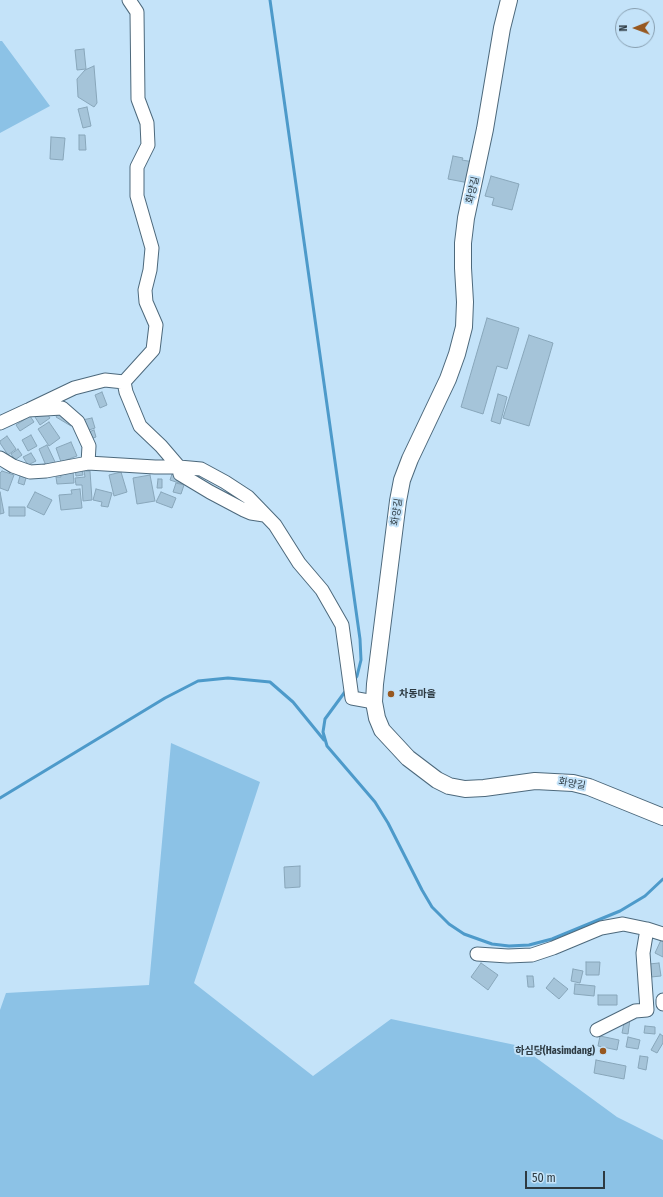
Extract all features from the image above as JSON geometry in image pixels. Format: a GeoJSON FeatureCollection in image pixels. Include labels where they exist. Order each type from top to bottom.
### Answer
{"type":"FeatureCollection","features":[{"type":"Feature","properties":{"kind":"street"},"geometry":{"type":"LineString","coordinates":[[124,382],[153,350],[156,325],[146,302],[145,290],[150,270],[152,248],[137,196],[138,167],[148,145],[147,123],[138,99],[137,12],[129,0]]}},
{"type":"Feature","properties":{"kind":"street","name":"화양길"},"geometry":{"type":"LineString","coordinates":[[509,0],[502,28],[486,129],[466,218],[463,256],[465,302],[464,327],[457,354],[448,379],[422,431],[402,480],[398,501],[375,684],[374,702],[377,718],[382,730],[408,758],[437,780],[449,786],[465,789],[535,781],[573,783],[589,787],[663,817]]}},
{"type":"Feature","properties":{"kind":"street"},"geometry":{"type":"LineString","coordinates":[[0,423],[74,388],[104,380],[124,382]]}},
{"type":"Feature","properties":{"kind":"street"},"geometry":{"type":"LineString","coordinates":[[124,382],[126,392],[140,426],[180,467]]}},
{"type":"Feature","properties":{"kind":"street"},"geometry":{"type":"LineString","coordinates":[[28,410],[62,408],[78,422],[89,446],[88,463]]}},
{"type":"Feature","properties":{"kind":"street"},"geometry":{"type":"LineString","coordinates":[[0,458],[12,466],[30,472],[46,471],[88,463],[201,469],[248,497],[275,525],[299,563],[322,590],[342,625],[352,698],[374,702]]}},
{"type":"Feature","properties":{"kind":"street"},"geometry":{"type":"LineString","coordinates":[[477,954],[508,956],[532,955],[601,928],[623,924],[663,934]]}},
{"type":"Feature","properties":{"kind":"street"},"geometry":{"type":"LineString","coordinates":[[597,1030],[635,1011],[647,1010],[643,953],[647,929]]}},
{"type":"Feature","properties":{"kind":"shaded area"},"geometry":{"type":"Polygon","coordinates":[[[0,41],[2,41],[50,106],[0,133],[0,41]]]}},
{"type":"Feature","properties":{"kind":"shaded area"},"geometry":{"type":"Polygon","coordinates":[[[171,743],[260,782],[194,983],[313,1076],[391,1019],[520,1046],[617,1117],[663,1140],[663,1197],[0,1197],[0,1010],[6,993],[149,985],[171,743]]]}},
{"type":"Feature","properties":{"kind":"building"},"geometry":{"type":"Polygon","coordinates":[[[84,49],[86,69],[77,70],[75,50],[84,49]]]}},
{"type":"Feature","properties":{"kind":"building"},"geometry":{"type":"Polygon","coordinates":[[[94,66],[97,103],[94,107],[78,97],[77,79],[85,70],[94,66]]]}},
{"type":"Feature","properties":{"kind":"building"},"geometry":{"type":"Polygon","coordinates":[[[87,107],[91,126],[83,128],[78,109],[87,107]]]}},
{"type":"Feature","properties":{"kind":"building"},"geometry":{"type":"Polygon","coordinates":[[[79,135],[85,135],[86,150],[79,150],[79,135]]]}},
{"type":"Feature","properties":{"kind":"building"},"geometry":{"type":"Polygon","coordinates":[[[51,137],[65,138],[63,160],[50,159],[51,137]]]}},
{"type":"Feature","properties":{"kind":"building"},"geometry":{"type":"Polygon","coordinates":[[[453,156],[463,158],[462,160],[474,162],[469,183],[448,179],[453,156]]]}},
{"type":"Feature","properties":{"kind":"building"},"geometry":{"type":"Polygon","coordinates":[[[491,176],[519,184],[512,210],[492,205],[494,198],[485,196],[491,176]]]}},
{"type":"Feature","properties":{"kind":"building"},"geometry":{"type":"Polygon","coordinates":[[[487,318],[519,328],[507,369],[497,366],[483,414],[461,407],[487,318]]]}},
{"type":"Feature","properties":{"kind":"building"},"geometry":{"type":"Polygon","coordinates":[[[529,335],[553,343],[529,426],[503,418],[529,335]]]}},
{"type":"Feature","properties":{"kind":"building"},"geometry":{"type":"Polygon","coordinates":[[[102,392],[107,405],[100,408],[95,395],[102,392]]]}},
{"type":"Feature","properties":{"kind":"building"},"geometry":{"type":"Polygon","coordinates":[[[498,394],[507,397],[500,424],[491,421],[498,394]]]}},
{"type":"Feature","properties":{"kind":"building"},"geometry":{"type":"Polygon","coordinates":[[[60,410],[75,420],[71,426],[56,417],[60,410]]]}},
{"type":"Feature","properties":{"kind":"building"},"geometry":{"type":"Polygon","coordinates":[[[45,411],[50,418],[40,425],[35,417],[45,411]]]}},
{"type":"Feature","properties":{"kind":"building"},"geometry":{"type":"Polygon","coordinates":[[[30,416],[34,422],[20,431],[16,425],[30,416]]]}},
{"type":"Feature","properties":{"kind":"building"},"geometry":{"type":"Polygon","coordinates":[[[92,418],[95,428],[86,431],[82,420],[92,418]]]}},
{"type":"Feature","properties":{"kind":"building"},"geometry":{"type":"Polygon","coordinates":[[[49,422],[60,438],[49,446],[38,429],[49,422]]]}},
{"type":"Feature","properties":{"kind":"building"},"geometry":{"type":"Polygon","coordinates":[[[94,430],[96,437],[88,440],[86,433],[94,430]]]}},
{"type":"Feature","properties":{"kind":"building"},"geometry":{"type":"Polygon","coordinates":[[[31,435],[37,446],[28,451],[22,440],[31,435]]]}},
{"type":"Feature","properties":{"kind":"building"},"geometry":{"type":"Polygon","coordinates":[[[7,436],[16,449],[8,455],[0,443],[0,441],[7,436]]]}},
{"type":"Feature","properties":{"kind":"building"},"geometry":{"type":"Polygon","coordinates":[[[71,442],[77,456],[61,462],[56,448],[71,442]]]}},
{"type":"Feature","properties":{"kind":"building"},"geometry":{"type":"Polygon","coordinates":[[[47,445],[56,464],[47,468],[39,449],[47,445]]]}},
{"type":"Feature","properties":{"kind":"building"},"geometry":{"type":"Polygon","coordinates":[[[18,449],[22,455],[15,460],[11,454],[18,449]]]}},
{"type":"Feature","properties":{"kind":"building"},"geometry":{"type":"Polygon","coordinates":[[[31,453],[36,461],[28,465],[23,457],[31,453]]]}},
{"type":"Feature","properties":{"kind":"building"},"geometry":{"type":"Polygon","coordinates":[[[82,469],[83,475],[76,476],[75,470],[82,469]]]}},
{"type":"Feature","properties":{"kind":"building"},"geometry":{"type":"Polygon","coordinates":[[[2,471],[14,475],[8,491],[0,488],[0,473],[2,471]]]}},
{"type":"Feature","properties":{"kind":"building"},"geometry":{"type":"Polygon","coordinates":[[[73,471],[74,483],[57,484],[56,477],[61,477],[60,472],[73,471]]]}},
{"type":"Feature","properties":{"kind":"building"},"geometry":{"type":"Polygon","coordinates":[[[84,471],[90,471],[92,500],[83,501],[82,485],[76,485],[75,478],[85,477],[84,471]]]}},
{"type":"Feature","properties":{"kind":"building"},"geometry":{"type":"Polygon","coordinates":[[[121,472],[127,492],[114,496],[109,475],[121,472]]]}},
{"type":"Feature","properties":{"kind":"building"},"geometry":{"type":"Polygon","coordinates":[[[172,474],[184,478],[182,484],[170,480],[172,474]]]}},
{"type":"Feature","properties":{"kind":"building"},"geometry":{"type":"Polygon","coordinates":[[[150,475],[155,501],[137,504],[133,478],[150,475]]]}},
{"type":"Feature","properties":{"kind":"building"},"geometry":{"type":"Polygon","coordinates":[[[20,476],[26,478],[24,485],[18,483],[20,476]]]}},
{"type":"Feature","properties":{"kind":"building"},"geometry":{"type":"Polygon","coordinates":[[[158,479],[162,479],[162,488],[157,488],[158,479]]]}},
{"type":"Feature","properties":{"kind":"building"},"geometry":{"type":"Polygon","coordinates":[[[176,483],[184,485],[181,494],[173,492],[176,483]]]}},
{"type":"Feature","properties":{"kind":"building"},"geometry":{"type":"Polygon","coordinates":[[[80,489],[82,508],[61,510],[59,495],[72,494],[71,490],[80,489]]]}},
{"type":"Feature","properties":{"kind":"building"},"geometry":{"type":"Polygon","coordinates":[[[96,489],[112,493],[108,507],[101,506],[102,502],[93,500],[96,489]]]}},
{"type":"Feature","properties":{"kind":"building"},"geometry":{"type":"Polygon","coordinates":[[[0,492],[4,513],[0,514],[0,492]]]}},
{"type":"Feature","properties":{"kind":"building"},"geometry":{"type":"Polygon","coordinates":[[[35,492],[52,500],[44,515],[27,507],[35,492]]]}},
{"type":"Feature","properties":{"kind":"building"},"geometry":{"type":"Polygon","coordinates":[[[161,492],[176,498],[172,508],[156,502],[161,492]]]}},
{"type":"Feature","properties":{"kind":"building"},"geometry":{"type":"Polygon","coordinates":[[[9,507],[25,507],[25,516],[9,516],[9,507]]]}},
{"type":"Feature","properties":{"kind":"building"},"geometry":{"type":"Polygon","coordinates":[[[300,866],[300,887],[285,888],[284,867],[300,866]]]}},
{"type":"Feature","properties":{"kind":"building"},"geometry":{"type":"Polygon","coordinates":[[[661,940],[663,941],[663,957],[655,953],[661,940]]]}},
{"type":"Feature","properties":{"kind":"building"},"geometry":{"type":"Polygon","coordinates":[[[586,962],[600,962],[599,975],[586,975],[586,962]]]}},
{"type":"Feature","properties":{"kind":"building"},"geometry":{"type":"Polygon","coordinates":[[[481,963],[498,975],[488,990],[471,977],[481,963]]]}},
{"type":"Feature","properties":{"kind":"building"},"geometry":{"type":"Polygon","coordinates":[[[659,963],[661,976],[651,977],[649,964],[659,963]]]}},
{"type":"Feature","properties":{"kind":"building"},"geometry":{"type":"Polygon","coordinates":[[[573,969],[583,971],[580,983],[571,981],[573,969]]]}},
{"type":"Feature","properties":{"kind":"building"},"geometry":{"type":"Polygon","coordinates":[[[527,976],[533,976],[534,987],[528,987],[527,976]]]}},
{"type":"Feature","properties":{"kind":"building"},"geometry":{"type":"Polygon","coordinates":[[[554,978],[568,989],[559,999],[546,988],[554,978]]]}},
{"type":"Feature","properties":{"kind":"building"},"geometry":{"type":"Polygon","coordinates":[[[575,984],[595,986],[594,996],[574,994],[575,984]]]}},
{"type":"Feature","properties":{"kind":"building"},"geometry":{"type":"Polygon","coordinates":[[[598,995],[617,995],[617,1005],[598,1005],[598,995]]]}},
{"type":"Feature","properties":{"kind":"building"},"geometry":{"type":"Polygon","coordinates":[[[625,1018],[630,1019],[628,1034],[622,1033],[625,1018]]]}},
{"type":"Feature","properties":{"kind":"building"},"geometry":{"type":"Polygon","coordinates":[[[645,1026],[655,1027],[655,1034],[644,1033],[645,1026]]]}},
{"type":"Feature","properties":{"kind":"building"},"geometry":{"type":"Polygon","coordinates":[[[660,1034],[663,1036],[663,1043],[657,1053],[651,1050],[660,1034]]]}},
{"type":"Feature","properties":{"kind":"building"},"geometry":{"type":"Polygon","coordinates":[[[600,1036],[619,1040],[617,1050],[598,1046],[600,1036]]]}},
{"type":"Feature","properties":{"kind":"building"},"geometry":{"type":"Polygon","coordinates":[[[628,1037],[640,1040],[638,1049],[626,1047],[628,1037]]]}},
{"type":"Feature","properties":{"kind":"building"},"geometry":{"type":"Polygon","coordinates":[[[640,1056],[648,1057],[646,1070],[638,1068],[640,1056]]]}},
{"type":"Feature","properties":{"kind":"building"},"geometry":{"type":"Polygon","coordinates":[[[596,1060],[626,1066],[624,1079],[594,1073],[596,1060]]]}},
{"type":"Feature","properties":{"kind":"waterway"},"geometry":{"type":"LineString","coordinates":[[270,0],[360,639],[361,660],[357,676],[354,680]]}},
{"type":"Feature","properties":{"kind":"waterway"},"geometry":{"type":"LineString","coordinates":[[0,798],[165,698],[198,681],[228,678],[270,682],[293,702],[324,740]]}},
{"type":"Feature","properties":{"kind":"waterway"},"geometry":{"type":"LineString","coordinates":[[347,689],[325,719],[323,732],[327,746],[375,802],[388,823],[432,907],[449,924],[464,934],[492,944],[509,946],[529,945],[552,939],[620,911],[645,896],[663,879]]}},
{"type":"Feature","properties":{"kind":"place","name":"차동마을"},"geometry":{"type":"Point","coordinates":[391,694]}},
{"type":"Feature","properties":{"kind":"place","name":"하심당(Hasimdang)"},"geometry":{"type":"Point","coordinates":[603,1051]}}]}
